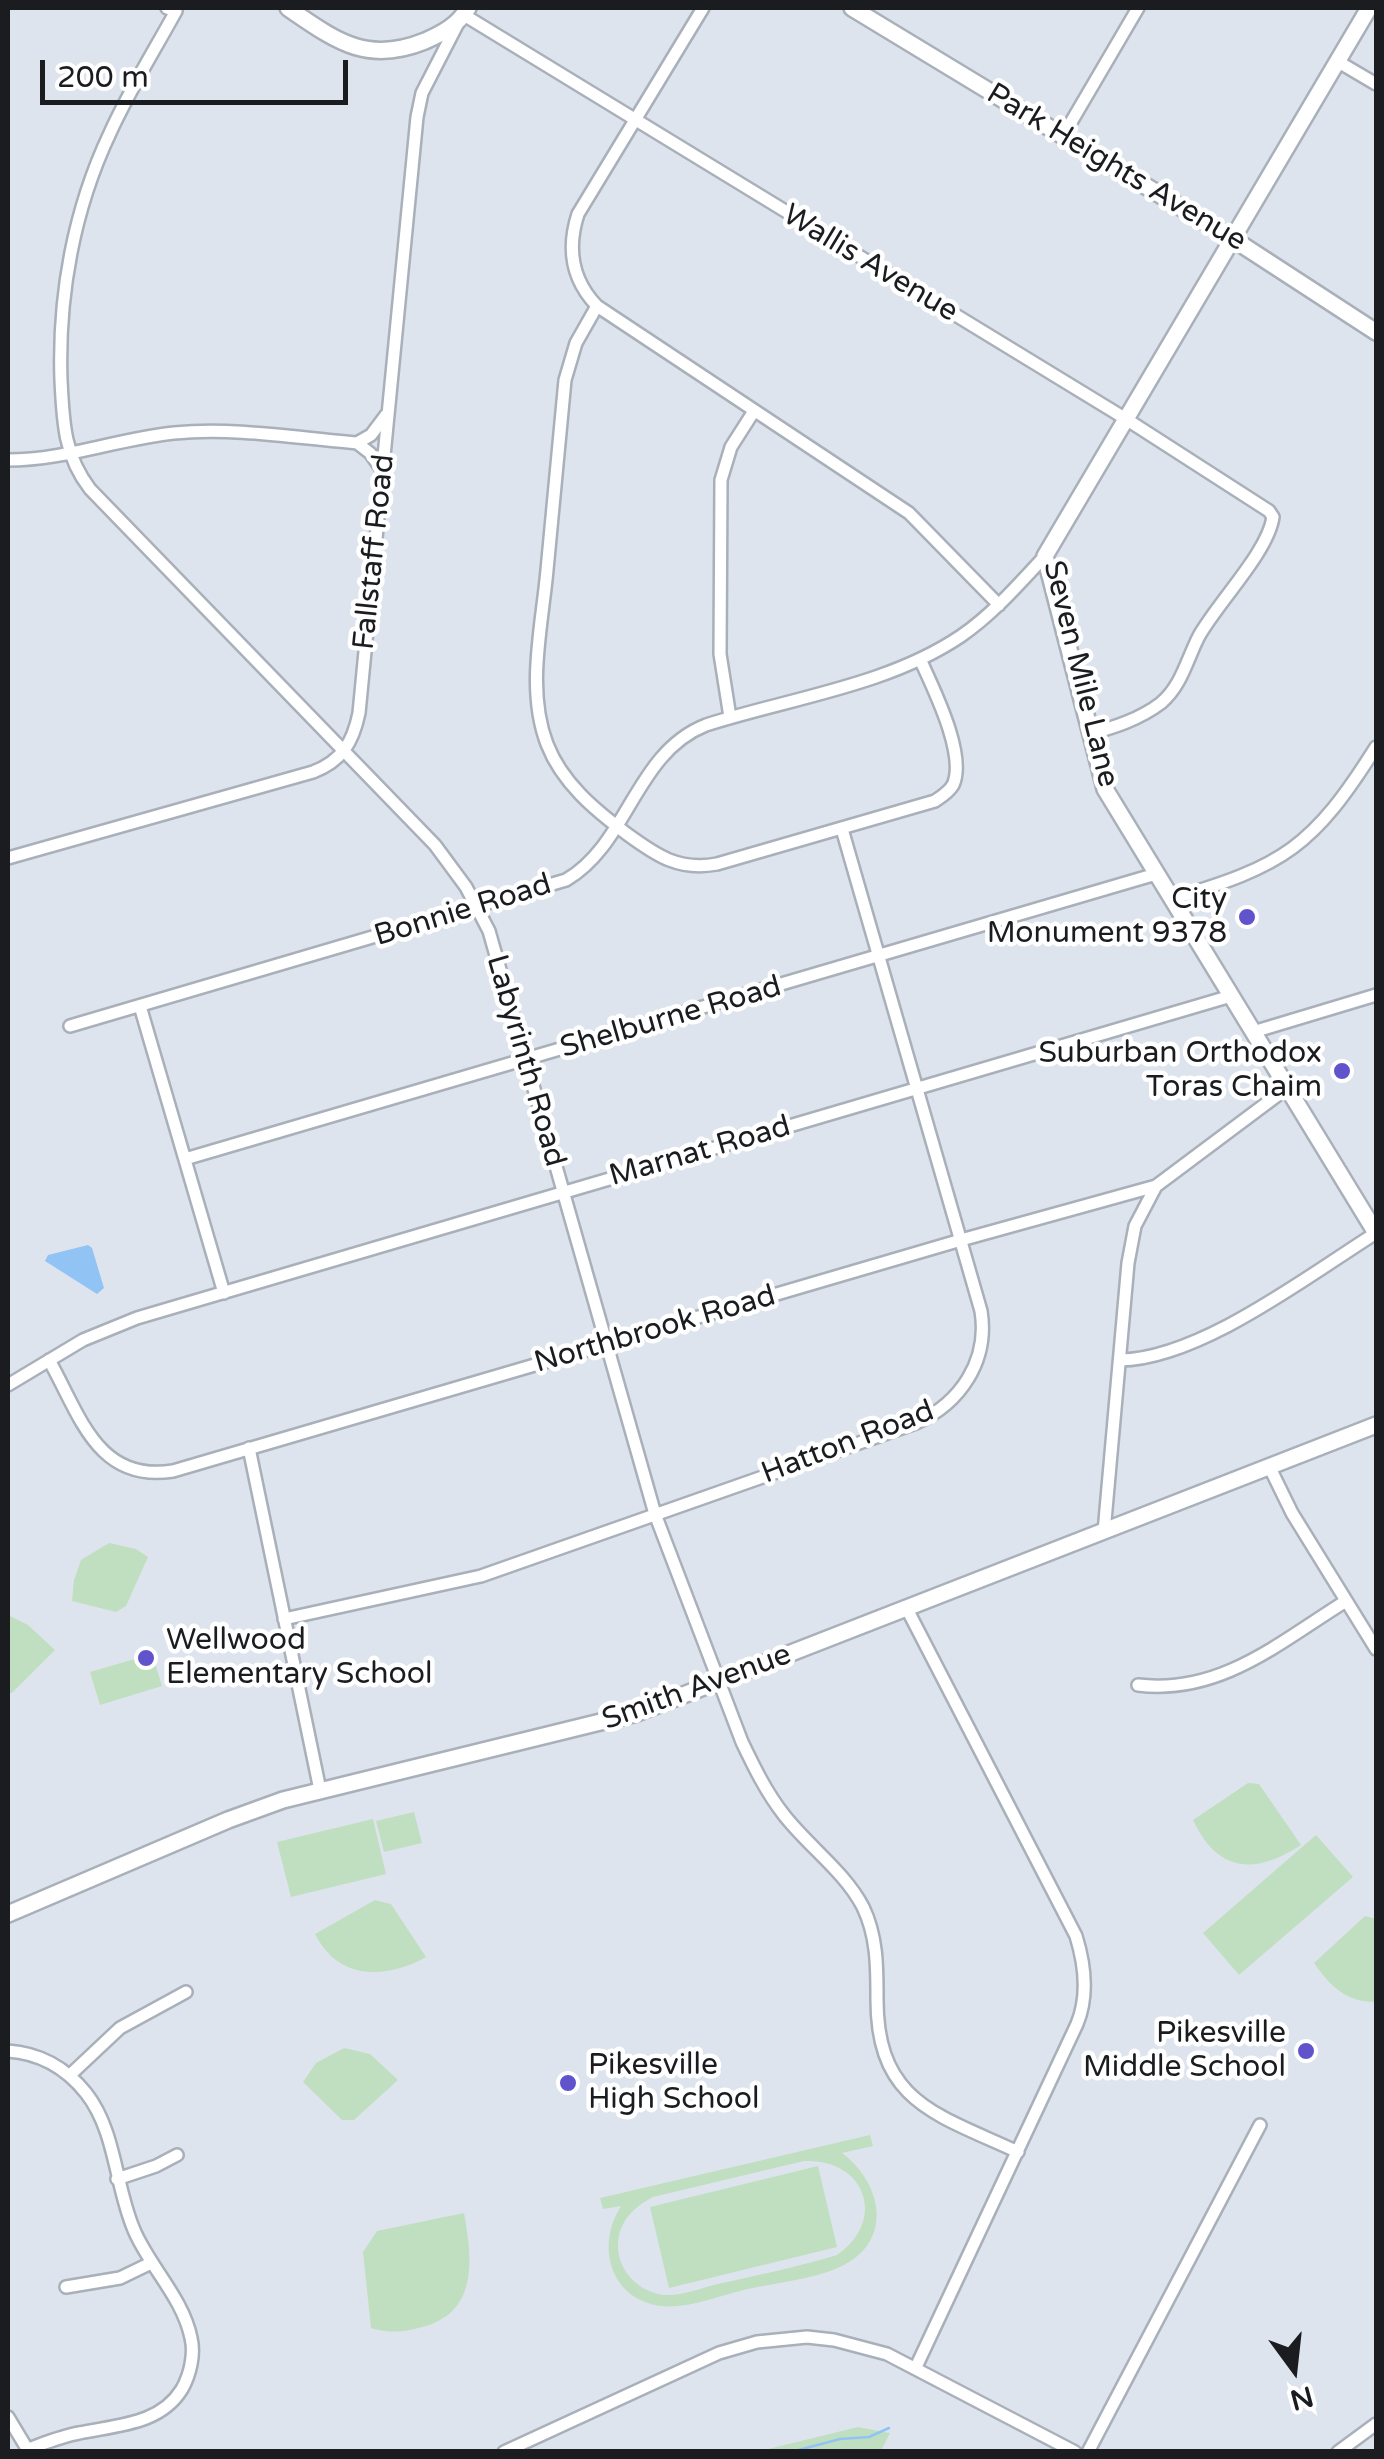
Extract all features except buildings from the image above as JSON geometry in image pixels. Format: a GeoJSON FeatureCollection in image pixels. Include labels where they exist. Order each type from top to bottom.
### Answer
{"type":"FeatureCollection","features":[{"type":"Feature","properties":{"kind":"main road"},"geometry":{"type":"LineString","coordinates":[[288,8],[336,40],[370,51],[410,46],[440,34],[464,14]]}},
{"type":"Feature","properties":{"kind":"main road","name":"Park Heights Avenue"},"geometry":{"type":"LineString","coordinates":[[852,8],[1233,239],[1376,332]]}},
{"type":"Feature","properties":{"kind":"main road","name":"Seven Mile Lane"},"geometry":{"type":"LineString","coordinates":[[1368,8],[1045,556],[1105,790],[1376,1233]]}},
{"type":"Feature","properties":{"kind":"main road","name":"Smith Avenue"},"geometry":{"type":"LineString","coordinates":[[8,1914],[228,1820],[320,1790],[614,1720],[720,1683],[1376,1424]]}},
{"type":"Feature","properties":{"kind":"street"},"geometry":{"type":"LineString","coordinates":[[703,8],[584,202],[574,228],[572,252],[576,274],[596,306],[908,513],[999,605]]}},
{"type":"Feature","properties":{"kind":"street"},"geometry":{"type":"LineString","coordinates":[[1064,136],[1138,8]]}},
{"type":"Feature","properties":{"kind":"street","name":"Labyrinth Road"},"geometry":{"type":"LineString","coordinates":[[172,9],[112,128],[92,174],[77,225],[61,336],[62,418],[69,455],[90,489],[434,845],[478,908],[488,931],[655,1514],[742,1742],[785,1816],[852,1890],[869,1921],[877,1957],[877,2028],[885,2058],[898,2082],[934,2113],[1018,2152]]}},
{"type":"Feature","properties":{"kind":"street","name":"Wallis Avenue"},"geometry":{"type":"LineString","coordinates":[[464,14],[1126,419],[1261,504],[1273,517],[1268,536],[1208,622],[1173,690],[1162,702],[1134,719],[1090,734]]}},
{"type":"Feature","properties":{"kind":"street","name":"Fallstaff Road"},"geometry":{"type":"LineString","coordinates":[[345,751],[359,713],[419,107],[428,81],[464,14]]}},
{"type":"Feature","properties":{"kind":"street"},"geometry":{"type":"LineString","coordinates":[[1338,61],[1376,84]]}},
{"type":"Feature","properties":{"kind":"street"},"geometry":{"type":"LineString","coordinates":[[596,306],[576,343],[565,380],[537,692],[542,728],[554,759],[576,790],[657,856],[691,867],[717,864],[935,802],[950,790],[956,766],[940,705],[920,660]]}},
{"type":"Feature","properties":{"kind":"street"},"geometry":{"type":"LineString","coordinates":[[358,443],[371,435],[388,411]]}},
{"type":"Feature","properties":{"kind":"street"},"geometry":{"type":"LineString","coordinates":[[730,717],[720,654],[720,480],[731,446],[754,411]]}},
{"type":"Feature","properties":{"kind":"street"},"geometry":{"type":"LineString","coordinates":[[8,460],[69,455],[152,436],[203,431],[358,443],[382,471]]}},
{"type":"Feature","properties":{"kind":"street","name":"Bonnie Road"},"geometry":{"type":"LineString","coordinates":[[70,1026],[478,908],[577,874],[616,826],[652,766],[671,745],[693,730],[872,678],[920,660],[964,634],[999,605],[1045,556]]}},
{"type":"Feature","properties":{"kind":"street"},"geometry":{"type":"LineString","coordinates":[[1171,899],[1261,869],[1298,844],[1326,820],[1376,747]]}},
{"type":"Feature","properties":{"kind":"street"},"geometry":{"type":"LineString","coordinates":[[8,858],[313,772],[345,751]]}},
{"type":"Feature","properties":{"kind":"street","name":"Hatton Road"},"geometry":{"type":"LineString","coordinates":[[284,1619],[481,1576],[916,1423],[944,1408],[955,1397],[974,1368],[983,1340],[981,1311],[842,829]]}},
{"type":"Feature","properties":{"kind":"street","name":"Shelburne Road"},"geometry":{"type":"LineString","coordinates":[[185,1159],[1156,874]]}},
{"type":"Feature","properties":{"kind":"street","name":"Marnat Road"},"geometry":{"type":"LineString","coordinates":[[8,1385],[109,1328],[1231,996]]}},
{"type":"Feature","properties":{"kind":"street"},"geometry":{"type":"LineString","coordinates":[[1253,1032],[1376,996]]}},
{"type":"Feature","properties":{"kind":"street"},"geometry":{"type":"LineString","coordinates":[[140,1006],[224,1293]]}},
{"type":"Feature","properties":{"kind":"street","name":"Northbrook Road"},"geometry":{"type":"LineString","coordinates":[[50,1360],[94,1439],[118,1466],[158,1474],[1156,1186],[1287,1088]]}},
{"type":"Feature","properties":{"kind":"street"},"geometry":{"type":"LineString","coordinates":[[1104,1532],[1135,1226],[1156,1186]]}},
{"type":"Feature","properties":{"kind":"street"},"geometry":{"type":"LineString","coordinates":[[1120,1360],[1159,1354],[1226,1326],[1376,1233]]}},
{"type":"Feature","properties":{"kind":"street"},"geometry":{"type":"LineString","coordinates":[[249,1448],[320,1790]]}},
{"type":"Feature","properties":{"kind":"street"},"geometry":{"type":"LineString","coordinates":[[1269,1466],[1292,1514],[1376,1649]]}},
{"type":"Feature","properties":{"kind":"street"},"geometry":{"type":"LineString","coordinates":[[1138,1685],[1178,1688],[1208,1681],[1241,1666],[1346,1601]]}},
{"type":"Feature","properties":{"kind":"street"},"geometry":{"type":"LineString","coordinates":[[908,1608],[1080,1950],[1085,1981],[1082,2012],[916,2367]]}},
{"type":"Feature","properties":{"kind":"street"},"geometry":{"type":"LineString","coordinates":[[70,2075],[120,2028],[186,1992]]}},
{"type":"Feature","properties":{"kind":"street"},"geometry":{"type":"LineString","coordinates":[[8,2051],[42,2058],[70,2075],[100,2115],[132,2226],[180,2310],[192,2342],[182,2389],[162,2411],[147,2418],[75,2434],[29,2450],[8,2417]]}},
{"type":"Feature","properties":{"kind":"street"},"geometry":{"type":"LineString","coordinates":[[1088,2452],[1260,2125]]}},
{"type":"Feature","properties":{"kind":"street"},"geometry":{"type":"LineString","coordinates":[[117,2179],[176,2155]]}},
{"type":"Feature","properties":{"kind":"street"},"geometry":{"type":"LineString","coordinates":[[66,2287],[108,2281],[151,2263]]}},
{"type":"Feature","properties":{"kind":"street"},"geometry":{"type":"LineString","coordinates":[[504,2452],[709,2357],[757,2342],[807,2337],[887,2354],[1075,2452]]}},
{"type":"Feature","properties":{"kind":"street"},"geometry":{"type":"LineString","coordinates":[[1338,2452],[1376,2424]]}},
{"type":"Feature","properties":{"kind":"green space"},"geometry":{"type":"Polygon","coordinates":[[[109,1543],[136,1549],[148,1557],[126,1606],[116,1612],[72,1601],[81,1560],[109,1543]]]}},
{"type":"Feature","properties":{"kind":"green space"},"geometry":{"type":"Polygon","coordinates":[[[8,1615],[28,1625],[55,1650],[12,1693],[8,1693],[8,1615]]]}},
{"type":"Feature","properties":{"kind":"green space"},"geometry":{"type":"Polygon","coordinates":[[[152,1654],[162,1686],[100,1705],[90,1672],[152,1654]]]}},
{"type":"Feature","properties":{"kind":"green space"},"geometry":{"type":"Polygon","coordinates":[[[1248,1783],[1259,1784],[1301,1845],[1268,1861],[1239,1864],[1226,1859],[1203,1838],[1193,1820],[1248,1783]]]}},
{"type":"Feature","properties":{"kind":"green space"},"geometry":{"type":"Polygon","coordinates":[[[414,1812],[422,1843],[384,1852],[376,1821],[414,1812]]]}},
{"type":"Feature","properties":{"kind":"green space"},"geometry":{"type":"Polygon","coordinates":[[[373,1819],[386,1874],[291,1897],[277,1842],[373,1819]]]}},
{"type":"Feature","properties":{"kind":"green space"},"geometry":{"type":"Polygon","coordinates":[[[1316,1835],[1353,1877],[1239,1975],[1203,1933],[1316,1835]]]}},
{"type":"Feature","properties":{"kind":"green space"},"geometry":{"type":"Polygon","coordinates":[[[375,1900],[391,1904],[426,1957],[395,1970],[364,1971],[349,1968],[325,1949],[315,1934],[375,1900]]]}},
{"type":"Feature","properties":{"kind":"green space"},"geometry":{"type":"Polygon","coordinates":[[[1365,1916],[1376,1919],[1376,2002],[1340,1991],[1314,1963],[1365,1916]]]}},
{"type":"Feature","properties":{"kind":"green space"},"geometry":{"type":"Polygon","coordinates":[[[344,2048],[370,2054],[398,2080],[354,2120],[342,2120],[303,2082],[316,2063],[344,2048]]]}},
{"type":"Feature","properties":{"kind":"green space"},"geometry":{"type":"Polygon","coordinates":[[[870,2135],[873,2146],[842,2153],[866,2179],[876,2211],[876,2226],[859,2255],[820,2274],[692,2304],[661,2306],[643,2301],[619,2282],[612,2268],[609,2237],[621,2206],[603,2209],[600,2198],[870,2135]],[[804,2161],[653,2197],[634,2210],[621,2228],[621,2263],[638,2285],[671,2295],[837,2255],[853,2241],[865,2209],[855,2180],[825,2163],[804,2161]]]}},
{"type":"Feature","properties":{"kind":"green space"},"geometry":{"type":"Polygon","coordinates":[[[818,2166],[837,2247],[669,2288],[650,2207],[818,2166]]]}},
{"type":"Feature","properties":{"kind":"green space"},"geometry":{"type":"Polygon","coordinates":[[[464,2213],[468,2280],[455,2308],[443,2318],[418,2328],[392,2332],[371,2328],[363,2252],[377,2231],[464,2213]]]}},
{"type":"Feature","properties":{"kind":"green space"},"geometry":{"type":"Polygon","coordinates":[[[858,2427],[890,2433],[881,2451],[760,2451],[858,2427]]]}},
{"type":"Feature","properties":{"kind":"water"},"geometry":{"type":"Polygon","coordinates":[[[88,1245],[104,1288],[97,1294],[45,1261],[48,1255],[88,1245]]]}},
{"type":"Feature","properties":{"kind":"waterway"},"geometry":{"type":"LineString","coordinates":[[791,2452],[840,2439],[869,2437],[889,2428]]}},
{"type":"Feature","properties":{"kind":"place","name":"City Monument 9378"},"geometry":{"type":"Point","coordinates":[1247,917]}},
{"type":"Feature","properties":{"kind":"place","name":"Suburban Orthodox Toras Chaim"},"geometry":{"type":"Point","coordinates":[1342,1071]}},
{"type":"Feature","properties":{"kind":"place","name":"Wellwood Elementary School"},"geometry":{"type":"Point","coordinates":[146,1658]}},
{"type":"Feature","properties":{"kind":"place","name":"Pikesville Middle School"},"geometry":{"type":"Point","coordinates":[1306,2051]}},
{"type":"Feature","properties":{"kind":"place","name":"Pikesville High School"},"geometry":{"type":"Point","coordinates":[568,2083]}}]}
